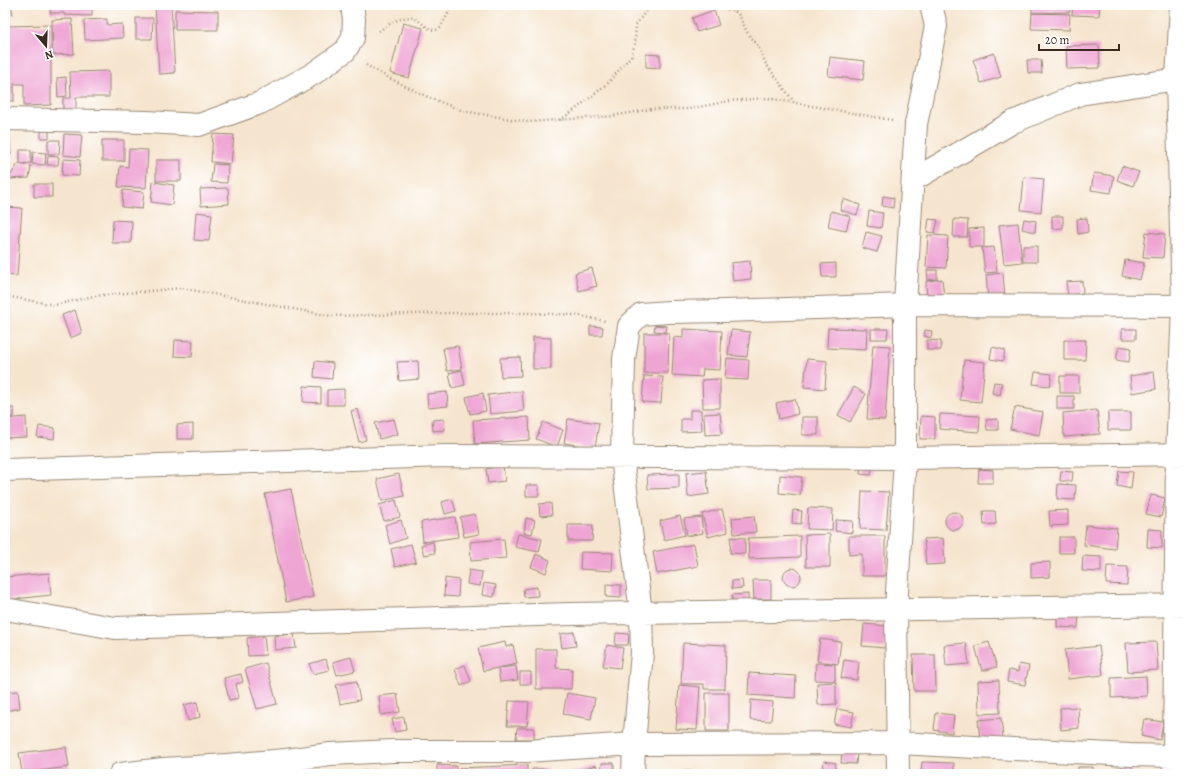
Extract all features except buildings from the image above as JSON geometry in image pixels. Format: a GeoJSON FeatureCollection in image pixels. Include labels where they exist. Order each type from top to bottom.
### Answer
{"type":"FeatureCollection","features":[{"type":"Feature","properties":{"kind":"street"},"geometry":{"type":"LineString","coordinates":[[5,119],[147,122],[199,125],[260,103],[312,74],[345,51],[353,38],[354,20],[352,5]]}},
{"type":"Feature","properties":{"kind":"street"},"geometry":{"type":"LineString","coordinates":[[898,774],[896,609],[905,458],[905,305],[916,124],[936,26],[931,5]]}},
{"type":"Feature","properties":{"kind":"street"},"geometry":{"type":"LineString","coordinates":[[120,774],[164,769],[286,760],[330,754],[393,751],[526,751],[634,744],[898,743],[1130,755],[1179,762],[1185,306],[1184,171],[1177,79],[1181,5]]}},
{"type":"Feature","properties":{"kind":"street"},"geometry":{"type":"LineString","coordinates":[[913,180],[1013,122],[1080,94],[1177,79]]}},
{"type":"Feature","properties":{"kind":"street"},"geometry":{"type":"LineString","coordinates":[[633,774],[634,744],[642,653],[641,613],[622,456],[624,359],[629,326],[641,314],[905,305],[1185,306]]}},
{"type":"Feature","properties":{"kind":"street"},"geometry":{"type":"LineString","coordinates":[[5,470],[446,456],[905,458],[1182,454]]}},
{"type":"Feature","properties":{"kind":"street"},"geometry":{"type":"LineString","coordinates":[[5,609],[115,628],[562,614],[1181,605]]}},
{"type":"Feature","properties":{"kind":"path"},"geometry":{"type":"LineString","coordinates":[[379,31],[391,23],[405,18],[413,18],[432,30],[437,30],[440,28],[453,5]]}},
{"type":"Feature","properties":{"kind":"path"},"geometry":{"type":"LineString","coordinates":[[559,120],[576,109],[608,83],[631,56],[635,44],[636,25],[648,8],[648,5]]}},
{"type":"Feature","properties":{"kind":"path"},"geometry":{"type":"LineString","coordinates":[[708,5],[734,12],[739,16],[747,32],[758,46],[766,64],[794,103]]}},
{"type":"Feature","properties":{"kind":"path"},"geometry":{"type":"LineString","coordinates":[[345,51],[385,76],[428,97],[463,111],[528,122],[613,116],[651,110],[689,109],[729,101],[767,98],[916,124]]}},
{"type":"Feature","properties":{"kind":"path"},"geometry":{"type":"LineString","coordinates":[[5,296],[55,305],[94,296],[181,288],[331,316],[452,313],[576,315],[629,326]]}}]}
